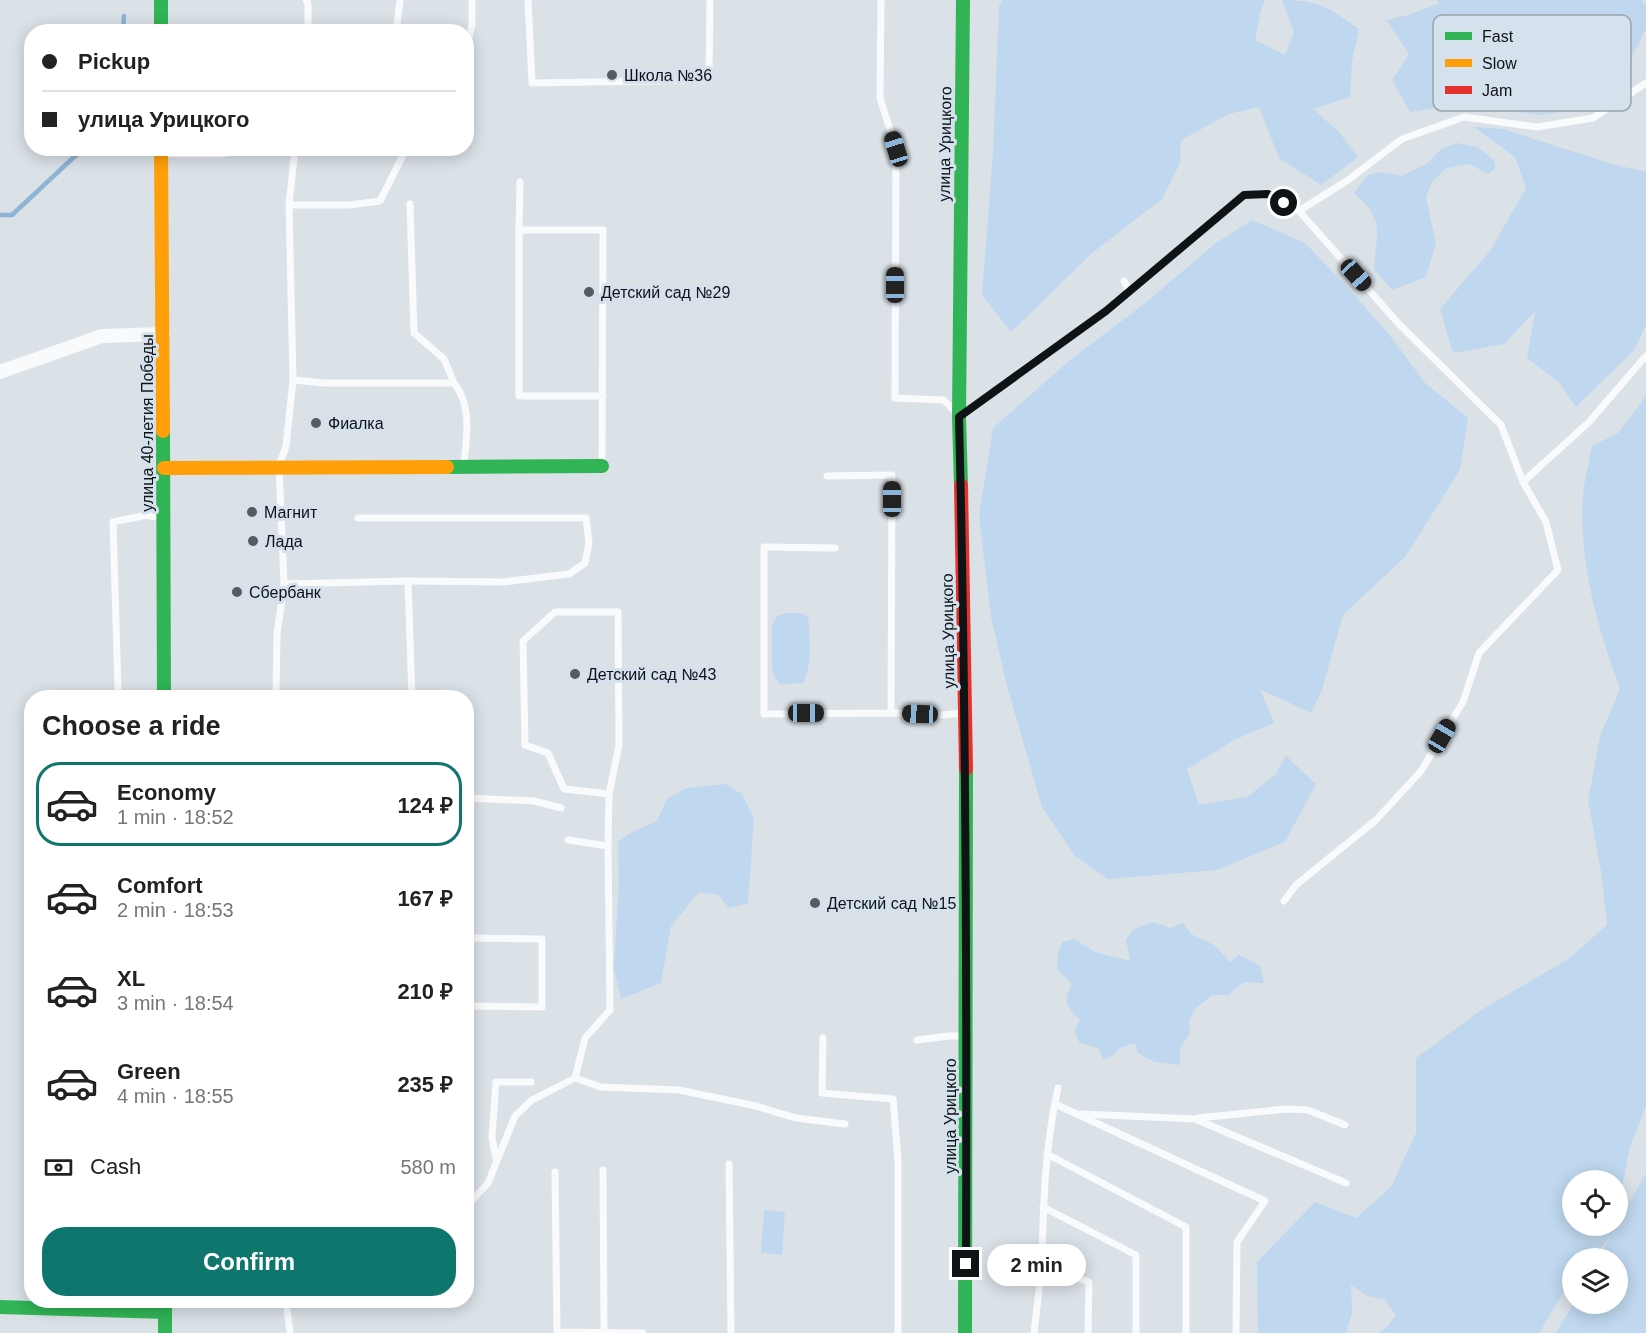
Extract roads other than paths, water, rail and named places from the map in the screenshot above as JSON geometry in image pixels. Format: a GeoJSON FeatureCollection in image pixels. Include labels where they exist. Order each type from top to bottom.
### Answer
{"type":"FeatureCollection","features":[{"type":"Feature","properties":{"kind":"street"},"geometry":{"type":"LineString","coordinates":[[161,0],[161,24]]}},
{"type":"Feature","properties":{"kind":"street","name":"улица Урицкого"},"geometry":{"type":"LineString","coordinates":[[963,0],[959,417],[966,712],[965,1333]]}},
{"type":"Feature","properties":{"kind":"street","name":"улица 40-летия Победы"},"geometry":{"type":"LineString","coordinates":[[161,156],[164,690]]}},
{"type":"Feature","properties":{"kind":"street"},"geometry":{"type":"LineString","coordinates":[[0,372],[102,336],[163,334]]}},
{"type":"Feature","properties":{"kind":"street"},"geometry":{"type":"LineString","coordinates":[[164,468],[602,466]]}},
{"type":"Feature","properties":{"kind":"street"},"geometry":{"type":"LineString","coordinates":[[0,1307],[24,1307]]}},
{"type":"Feature","properties":{"kind":"street"},"geometry":{"type":"LineString","coordinates":[[165,1308],[165,1333]]}},
{"type":"Feature","properties":{"kind":"lane"},"geometry":{"type":"LineString","coordinates":[[306,0],[308,24]]}},
{"type":"Feature","properties":{"kind":"lane"},"geometry":{"type":"LineString","coordinates":[[397,24],[400,0]]}},
{"type":"Feature","properties":{"kind":"lane"},"geometry":{"type":"LineString","coordinates":[[472,0],[472,24]]}},
{"type":"Feature","properties":{"kind":"lane"},"geometry":{"type":"LineString","coordinates":[[528,0],[532,83],[709,81],[710,0]]}},
{"type":"Feature","properties":{"kind":"lane"},"geometry":{"type":"LineString","coordinates":[[881,0],[880,98],[896,149],[895,398],[944,399],[959,417],[1106,311],[1244,195],[1268,194],[1299,211],[1398,323],[1501,425],[1523,482],[1546,522],[1558,570],[1479,653],[1463,702],[1421,771],[1376,820],[1296,885],[1284,901]]}},
{"type":"Feature","properties":{"kind":"lane"},"geometry":{"type":"LineString","coordinates":[[1631,93],[1646,83]]}},
{"type":"Feature","properties":{"kind":"lane"},"geometry":{"type":"LineString","coordinates":[[1299,211],[1348,180],[1401,139],[1464,117],[1537,127],[1593,118],[1604,111]]}},
{"type":"Feature","properties":{"kind":"lane"},"geometry":{"type":"LineString","coordinates":[[276,690],[277,634],[284,584],[279,466],[286,446],[293,380],[290,205],[294,156]]}},
{"type":"Feature","properties":{"kind":"lane"},"geometry":{"type":"LineString","coordinates":[[290,205],[349,205],[380,201],[402,156]]}},
{"type":"Feature","properties":{"kind":"lane"},"geometry":{"type":"LineString","coordinates":[[520,182],[519,396],[603,396]]}},
{"type":"Feature","properties":{"kind":"lane"},"geometry":{"type":"LineString","coordinates":[[410,204],[414,333],[444,360],[453,382],[461,392],[468,427],[463,466]]}},
{"type":"Feature","properties":{"kind":"lane"},"geometry":{"type":"LineString","coordinates":[[519,230],[603,230],[602,466]]}},
{"type":"Feature","properties":{"kind":"lane"},"geometry":{"type":"LineString","coordinates":[[1124,281],[1129,292]]}},
{"type":"Feature","properties":{"kind":"lane"},"geometry":{"type":"LineString","coordinates":[[1523,482],[1589,422],[1646,356]]}},
{"type":"Feature","properties":{"kind":"lane"},"geometry":{"type":"LineString","coordinates":[[293,380],[325,383],[453,382]]}},
{"type":"Feature","properties":{"kind":"lane"},"geometry":{"type":"LineString","coordinates":[[827,476],[892,475],[891,713]]}},
{"type":"Feature","properties":{"kind":"lane"},"geometry":{"type":"LineString","coordinates":[[118,690],[113,522],[147,516],[163,519]]}},
{"type":"Feature","properties":{"kind":"lane"},"geometry":{"type":"LineString","coordinates":[[284,584],[408,581],[503,582],[569,574],[585,563],[589,543],[586,518],[358,518]]}},
{"type":"Feature","properties":{"kind":"lane"},"geometry":{"type":"LineString","coordinates":[[834,548],[764,547],[764,714],[943,715],[966,712]]}},
{"type":"Feature","properties":{"kind":"lane"},"geometry":{"type":"LineString","coordinates":[[408,581],[412,690]]}},
{"type":"Feature","properties":{"kind":"lane"},"geometry":{"type":"LineString","coordinates":[[575,1078],[585,1038],[610,1010],[609,794],[619,745],[618,612],[555,612],[523,641],[525,745],[548,753],[564,789],[609,794]]}},
{"type":"Feature","properties":{"kind":"lane"},"geometry":{"type":"LineString","coordinates":[[474,798],[534,801],[561,808]]}},
{"type":"Feature","properties":{"kind":"lane"},"geometry":{"type":"LineString","coordinates":[[568,840],[608,846]]}},
{"type":"Feature","properties":{"kind":"lane"},"geometry":{"type":"LineString","coordinates":[[474,938],[542,939],[542,1007],[474,1006]]}},
{"type":"Feature","properties":{"kind":"lane"},"geometry":{"type":"LineString","coordinates":[[917,1040],[967,1036]]}},
{"type":"Feature","properties":{"kind":"lane"},"geometry":{"type":"LineString","coordinates":[[822,1038],[822,1093],[892,1099],[898,1160],[898,1333]]}},
{"type":"Feature","properties":{"kind":"lane"},"geometry":{"type":"LineString","coordinates":[[474,1199],[488,1183],[515,1116],[532,1100],[575,1078],[601,1087],[680,1090],[756,1106],[796,1118],[845,1124]]}},
{"type":"Feature","properties":{"kind":"lane"},"geometry":{"type":"LineString","coordinates":[[496,1162],[492,1137],[496,1082],[531,1082]]}},
{"type":"Feature","properties":{"kind":"lane"},"geometry":{"type":"LineString","coordinates":[[1034,1333],[1042,1265],[1047,1154],[1058,1088]]}},
{"type":"Feature","properties":{"kind":"lane"},"geometry":{"type":"LineString","coordinates":[[1055,1104],[1265,1201],[1237,1242],[1236,1333]]}},
{"type":"Feature","properties":{"kind":"lane"},"geometry":{"type":"LineString","coordinates":[[1077,1114],[1195,1119],[1286,1109],[1308,1110],[1345,1125]]}},
{"type":"Feature","properties":{"kind":"lane"},"geometry":{"type":"LineString","coordinates":[[1195,1119],[1346,1183]]}},
{"type":"Feature","properties":{"kind":"lane"},"geometry":{"type":"LineString","coordinates":[[1047,1154],[1185,1227],[1186,1333]]}},
{"type":"Feature","properties":{"kind":"lane"},"geometry":{"type":"LineString","coordinates":[[729,1164],[731,1333]]}},
{"type":"Feature","properties":{"kind":"lane"},"geometry":{"type":"LineString","coordinates":[[603,1170],[604,1332]]}},
{"type":"Feature","properties":{"kind":"lane"},"geometry":{"type":"LineString","coordinates":[[555,1172],[557,1332],[643,1333]]}},
{"type":"Feature","properties":{"kind":"lane"},"geometry":{"type":"LineString","coordinates":[[1043,1207],[1136,1255],[1136,1333]]}},
{"type":"Feature","properties":{"kind":"lane"},"geometry":{"type":"LineString","coordinates":[[1042,1265],[1089,1282],[1088,1333]]}},
{"type":"Feature","properties":{"kind":"lane"},"geometry":{"type":"LineString","coordinates":[[287,1308],[290,1333]]}},
{"type":"Feature","properties":{"kind":"waterway"},"geometry":{"type":"LineString","coordinates":[[124,16],[124,24]]}},
{"type":"Feature","properties":{"kind":"waterway"},"geometry":{"type":"LineString","coordinates":[[0,215],[12,215],[75,156]]}},
{"type":"Feature","properties":{"kind":"place","name":"Школа №36"},"geometry":{"type":"Point","coordinates":[612,75]}},
{"type":"Feature","properties":{"kind":"place","name":"Детский сад №29"},"geometry":{"type":"Point","coordinates":[589,292]}},
{"type":"Feature","properties":{"kind":"place","name":"Фиалка"},"geometry":{"type":"Point","coordinates":[316,423]}},
{"type":"Feature","properties":{"kind":"place","name":"Магнит"},"geometry":{"type":"Point","coordinates":[252,512]}},
{"type":"Feature","properties":{"kind":"place","name":"Лада"},"geometry":{"type":"Point","coordinates":[253,541]}},
{"type":"Feature","properties":{"kind":"place","name":"Сбербанк"},"geometry":{"type":"Point","coordinates":[237,592]}},
{"type":"Feature","properties":{"kind":"place","name":"Детский сад №43"},"geometry":{"type":"Point","coordinates":[575,674]}},
{"type":"Feature","properties":{"kind":"place","name":"Детский сад №15"},"geometry":{"type":"Point","coordinates":[815,903]}}]}
